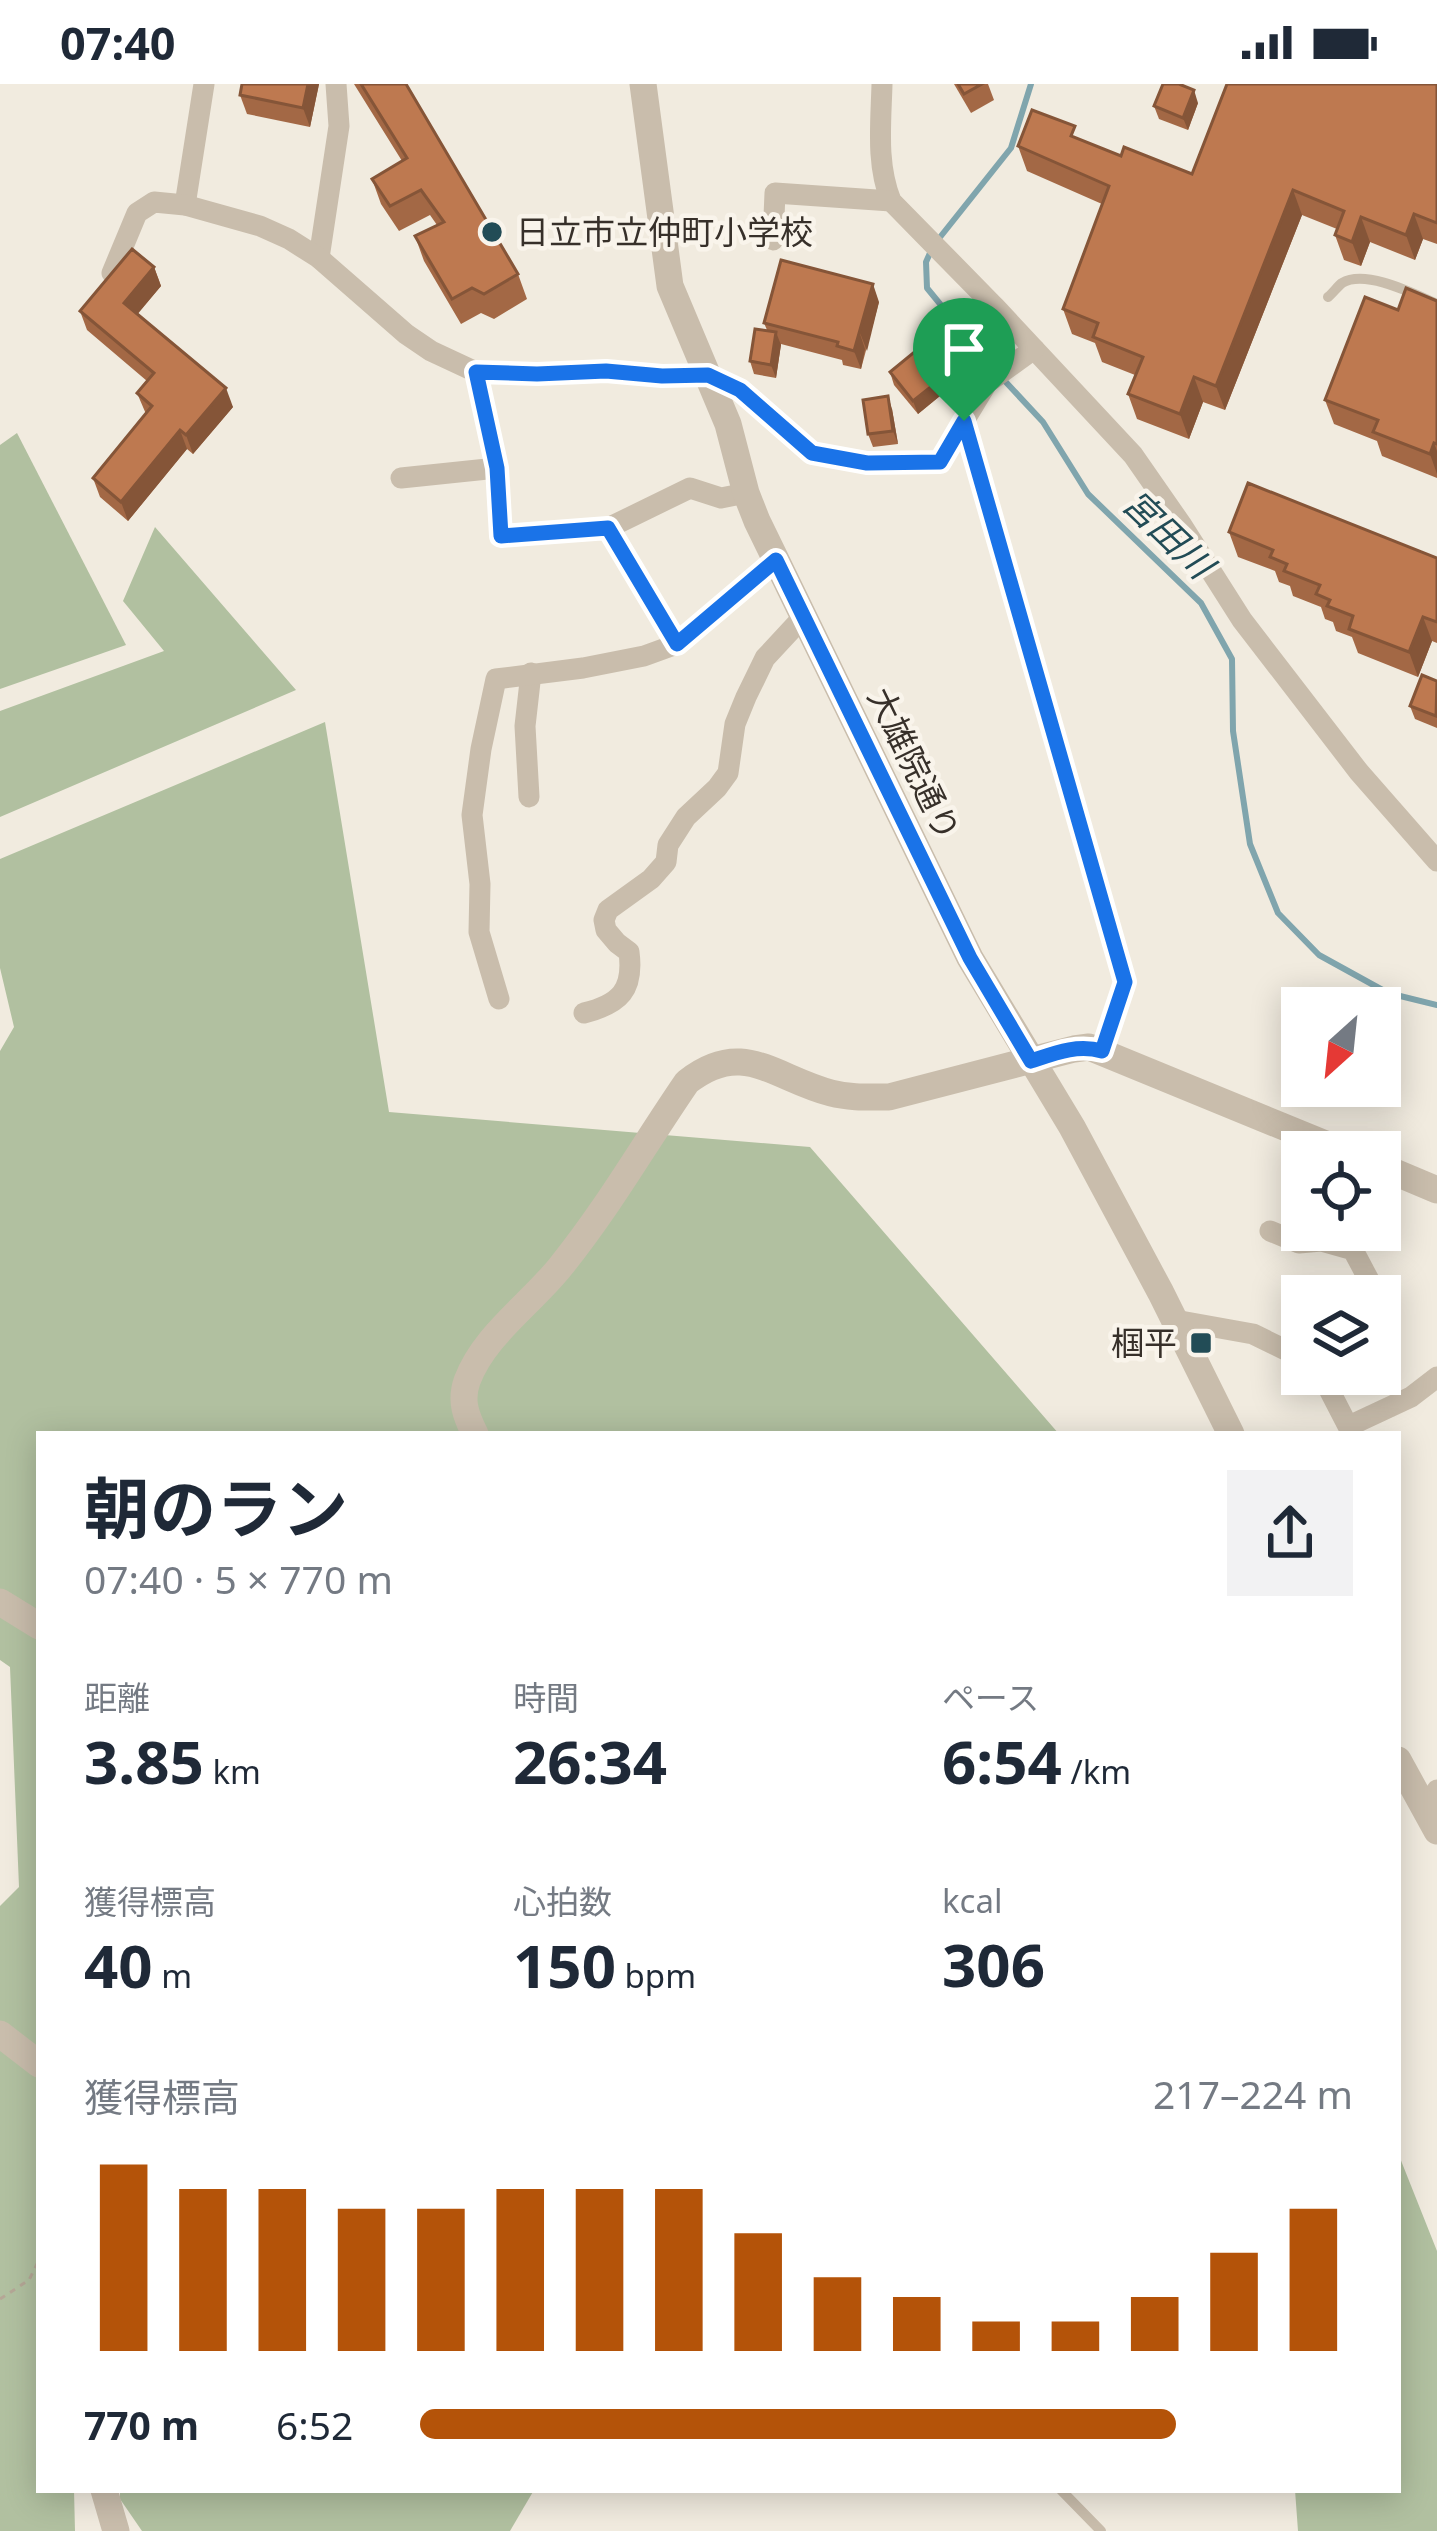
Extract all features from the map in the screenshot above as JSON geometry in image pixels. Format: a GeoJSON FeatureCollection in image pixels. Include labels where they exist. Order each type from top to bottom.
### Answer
{"type":"FeatureCollection","features":[{"type":"Feature","properties":{"kind":"street"},"geometry":{"type":"LineString","coordinates":[[184,205],[204,84]]}},
{"type":"Feature","properties":{"kind":"street"},"geometry":{"type":"LineString","coordinates":[[319,258],[339,126],[336,84]]}},
{"type":"Feature","properties":{"kind":"street"},"geometry":{"type":"LineString","coordinates":[[882,84],[882,180],[891,201],[1133,455],[1242,620],[1359,772],[1437,861]]}},
{"type":"Feature","properties":{"kind":"street","name":"大雄院通り"},"geometry":{"type":"LineString","coordinates":[[643,86],[670,286],[728,424],[746,494],[970,958],[1072,1127],[1230,1431]]}},
{"type":"Feature","properties":{"kind":"street"},"geometry":{"type":"LineString","coordinates":[[773,240],[776,193],[891,201]]}},
{"type":"Feature","properties":{"kind":"street"},"geometry":{"type":"LineString","coordinates":[[112,272],[136,213],[154,202],[184,205],[290,239],[319,258],[406,334],[476,372],[708,375],[740,390],[812,453],[867,463],[940,462],[987,382],[1034,350]]}},
{"type":"Feature","properties":{"kind":"street"},"geometry":{"type":"LineString","coordinates":[[476,372],[497,468],[501,536],[608,528],[690,488],[721,498],[746,494]]}},
{"type":"Feature","properties":{"kind":"street"},"geometry":{"type":"LineString","coordinates":[[964,421],[1125,982],[1102,1051]]}},
{"type":"Feature","properties":{"kind":"street"},"geometry":{"type":"LineString","coordinates":[[401,478],[497,468]]}},
{"type":"Feature","properties":{"kind":"street"},"geometry":{"type":"LineString","coordinates":[[608,528],[677,644]]}},
{"type":"Feature","properties":{"kind":"street"},"geometry":{"type":"LineString","coordinates":[[499,999],[479,932],[480,884],[472,814],[496,679],[583,668],[677,644],[776,560]]}},
{"type":"Feature","properties":{"kind":"street"},"geometry":{"type":"LineString","coordinates":[[584,1013],[618,1000],[632,970],[629,952],[606,930],[608,910],[639,890],[666,862],[668,845],[686,817],[728,773],[736,724],[764,658],[804,616]]}},
{"type":"Feature","properties":{"kind":"street"},"geometry":{"type":"LineString","coordinates":[[529,797],[525,726],[531,673]]}},
{"type":"Feature","properties":{"kind":"street"},"geometry":{"type":"LineString","coordinates":[[474,1431],[464,1412],[465,1386],[479,1357],[557,1271],[609,1202],[687,1082],[720,1062],[764,1066],[832,1093],[889,1097],[1089,1047],[1294,1131]]}},
{"type":"Feature","properties":{"kind":"street"},"geometry":{"type":"LineString","coordinates":[[1401,1175],[1437,1190]]}},
{"type":"Feature","properties":{"kind":"street"},"geometry":{"type":"LineString","coordinates":[[1270,1231],[1299,1243],[1322,1241],[1353,1250],[1366,1275]]}},
{"type":"Feature","properties":{"kind":"street"},"geometry":{"type":"LineString","coordinates":[[1174,1320],[1253,1334],[1281,1348]]}},
{"type":"Feature","properties":{"kind":"street"},"geometry":{"type":"LineString","coordinates":[[1332,1395],[1351,1430],[1437,1377]]}},
{"type":"Feature","properties":{"kind":"street"},"geometry":{"type":"LineString","coordinates":[[0,1602],[36,1625]]}},
{"type":"Feature","properties":{"kind":"street"},"geometry":{"type":"LineString","coordinates":[[1401,1764],[1433,1811]]}},
{"type":"Feature","properties":{"kind":"street"},"geometry":{"type":"LineString","coordinates":[[0,2034],[36,2062]]}},
{"type":"Feature","properties":{"kind":"street"},"geometry":{"type":"LineString","coordinates":[[105,2493],[116,2531]]}},
{"type":"Feature","properties":{"kind":"lane"},"geometry":{"type":"LineString","coordinates":[[1328,297],[1342,283],[1360,278],[1437,304]]}},
{"type":"Feature","properties":{"kind":"lane"},"geometry":{"type":"LineString","coordinates":[[1064,2493],[1101,2531]]}},
{"type":"Feature","properties":{"kind":"path"},"geometry":{"type":"LineString","coordinates":[[0,2299],[28,2280],[36,2265]]}},
{"type":"Feature","properties":{"kind":"green space"},"geometry":{"type":"Polygon","coordinates":[[[17,433],[126,645],[0,689],[0,445],[17,433]]]}},
{"type":"Feature","properties":{"kind":"green space"},"geometry":{"type":"Polygon","coordinates":[[[155,527],[296,690],[0,817],[0,711],[164,651],[123,601],[155,527]]]}},
{"type":"Feature","properties":{"kind":"green space"},"geometry":{"type":"Polygon","coordinates":[[[325,722],[389,1112],[810,1147],[1056,1431],[36,1431],[36,2493],[74,2493],[75,2531],[0,2531],[0,1906],[19,1887],[10,1667],[0,1660],[0,1051],[14,1027],[0,968],[0,859],[325,722]]]}},
{"type":"Feature","properties":{"kind":"green space"},"geometry":{"type":"Polygon","coordinates":[[[1401,2161],[1437,2251],[1437,2531],[1298,2531],[1295,2493],[1401,2493],[1401,2161]]]}},
{"type":"Feature","properties":{"kind":"green space"},"geometry":{"type":"Polygon","coordinates":[[[120,2493],[532,2493],[510,2531],[142,2531],[120,2493]]]}},
{"type":"Feature","properties":{"kind":"building"},"geometry":{"type":"Polygon","coordinates":[[[242,84],[308,84],[303,108],[240,95],[242,84]]]}},
{"type":"Feature","properties":{"kind":"building"},"geometry":{"type":"Polygon","coordinates":[[[361,84],[406,84],[518,274],[484,294],[472,288],[452,299],[415,236],[444,222],[421,190],[390,206],[372,179],[407,158],[361,84]]]}},
{"type":"Feature","properties":{"kind":"building"},"geometry":{"type":"Polygon","coordinates":[[[958,84],[982,84],[964,94],[958,84]]]}},
{"type":"Feature","properties":{"kind":"building"},"geometry":{"type":"Polygon","coordinates":[[[1163,84],[1194,90],[1183,118],[1154,106],[1163,84]]]}},
{"type":"Feature","properties":{"kind":"building"},"geometry":{"type":"Polygon","coordinates":[[[1227,84],[1437,84],[1437,223],[1414,214],[1406,235],[1361,217],[1352,242],[1335,235],[1344,211],[1293,190],[1216,386],[1194,377],[1180,414],[1128,394],[1143,357],[1093,337],[1098,323],[1063,309],[1109,186],[1018,146],[1032,110],[1075,126],[1071,136],[1121,156],[1124,147],[1192,174],[1227,84]]]}},
{"type":"Feature","properties":{"kind":"building"},"geometry":{"type":"Polygon","coordinates":[[[132,249],[154,267],[124,303],[226,388],[186,435],[180,430],[121,502],[93,478],[152,406],[137,393],[154,373],[80,311],[132,249]]]}},
{"type":"Feature","properties":{"kind":"building"},"geometry":{"type":"Polygon","coordinates":[[[781,260],[873,284],[854,351],[837,346],[838,342],[764,323],[781,260]]]}},
{"type":"Feature","properties":{"kind":"building"},"geometry":{"type":"Polygon","coordinates":[[[1406,288],[1437,301],[1437,444],[1430,454],[1373,432],[1378,420],[1325,400],[1365,297],[1398,310],[1406,288]]]}},
{"type":"Feature","properties":{"kind":"building"},"geometry":{"type":"Polygon","coordinates":[[[755,329],[776,332],[771,365],[750,361],[755,329]]]}},
{"type":"Feature","properties":{"kind":"building"},"geometry":{"type":"Polygon","coordinates":[[[918,349],[942,378],[913,401],[890,372],[918,349]]]}},
{"type":"Feature","properties":{"kind":"building"},"geometry":{"type":"Polygon","coordinates":[[[888,396],[893,431],[868,434],[863,400],[888,396]]]}},
{"type":"Feature","properties":{"kind":"building"},"geometry":{"type":"Polygon","coordinates":[[[1248,483],[1437,558],[1437,622],[1423,617],[1409,652],[1349,629],[1353,616],[1327,606],[1330,600],[1316,594],[1320,585],[1284,571],[1287,564],[1270,557],[1273,550],[1229,532],[1248,483]]]}},
{"type":"Feature","properties":{"kind":"building"},"geometry":{"type":"Polygon","coordinates":[[[1422,675],[1437,681],[1436,716],[1410,706],[1422,675]]]}},
{"type":"Feature","properties":{"kind":"waterway","name":"宮田川"},"geometry":{"type":"LineString","coordinates":[[937,241],[1011,148],[1031,84]]}},
{"type":"Feature","properties":{"kind":"waterway","name":"宮田川"},"geometry":{"type":"LineString","coordinates":[[930,253],[927,288],[994,370]]}},
{"type":"Feature","properties":{"kind":"waterway","name":"宮田川"},"geometry":{"type":"LineString","coordinates":[[1003,379],[1043,422],[1088,494],[1201,603],[1232,659],[1233,731],[1250,844],[1278,913],[1319,955],[1388,993],[1437,1005]]}},
{"type":"Feature","properties":{"kind":"place","name":"日立市立仲町小学校"},"geometry":{"type":"Point","coordinates":[492,232]}},
{"type":"Feature","properties":{"kind":"place","name":"椢平"},"geometry":{"type":"Point","coordinates":[1201,1343]}},
{"type":"Feature","properties":{"kind":"route"},"geometry":{"type":"LineString","coordinates":[[476,372],[708,375],[740,390],[812,453],[867,463],[940,462],[964,421],[1125,982],[1102,1051],[1074,1048],[1031,1061],[970,958],[776,560],[677,644],[608,528],[501,536],[493,439],[476,372]]}}]}
